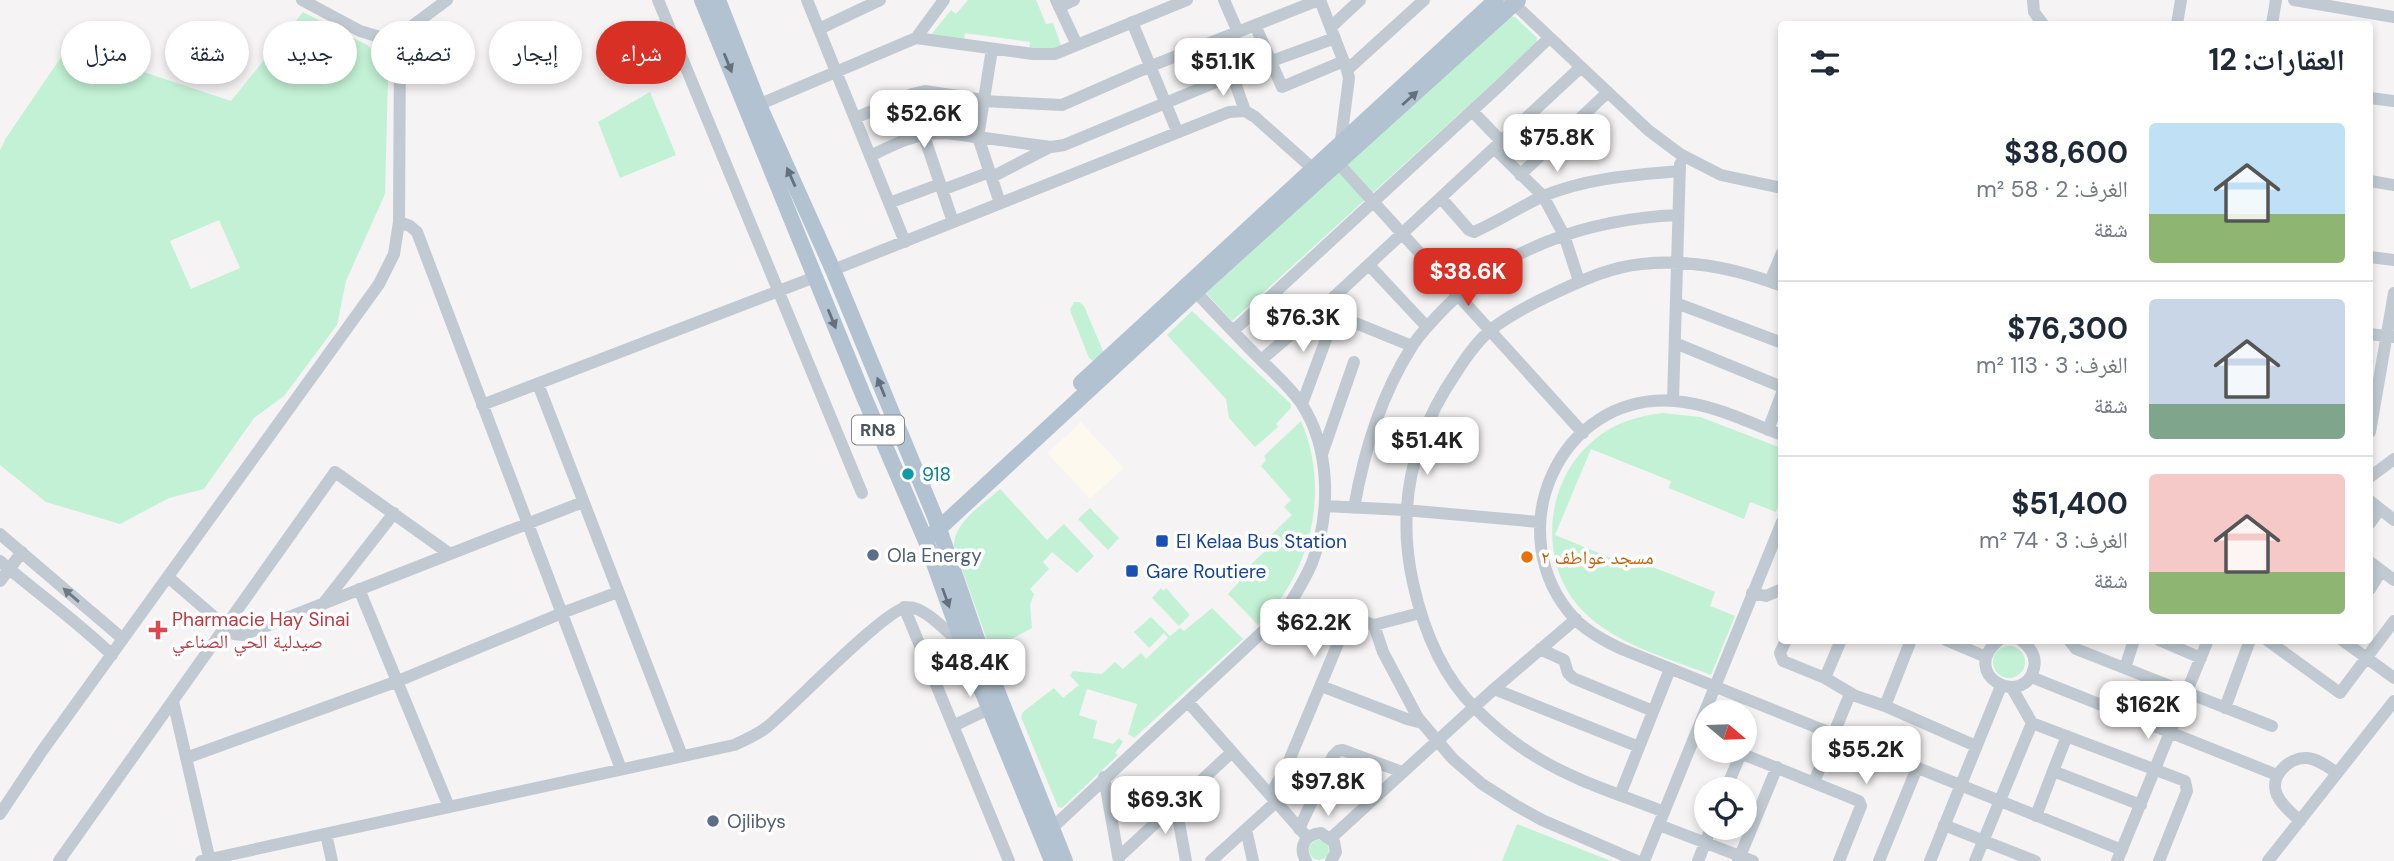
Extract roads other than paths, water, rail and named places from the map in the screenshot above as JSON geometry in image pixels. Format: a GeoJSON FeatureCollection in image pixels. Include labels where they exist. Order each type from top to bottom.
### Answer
{"type":"FeatureCollection","features":[{"type":"Feature","properties":{"kind":"main road","name":"RN8"},"geometry":{"type":"LineString","coordinates":[[702,0],[833,270],[937,523],[972,648]]}},
{"type":"Feature","properties":{"kind":"main road","name":"RN8"},"geometry":{"type":"LineString","coordinates":[[718,0],[753,107],[815,277],[972,648],[1052,861]]}},
{"type":"Feature","properties":{"kind":"main road"},"geometry":{"type":"LineString","coordinates":[[1341,155],[1496,0]]}},
{"type":"Feature","properties":{"kind":"main road"},"geometry":{"type":"LineString","coordinates":[[923,534],[1191,287],[1514,1]]}},
{"type":"Feature","properties":{"kind":"main road","name":"RN8"},"geometry":{"type":"LineString","coordinates":[[995,705],[1065,861]]}},
{"type":"Feature","properties":{"kind":"street"},"geometry":{"type":"LineString","coordinates":[[302,0],[371,34]]}},
{"type":"Feature","properties":{"kind":"street"},"geometry":{"type":"LineString","coordinates":[[419,21],[447,0]]}},
{"type":"Feature","properties":{"kind":"street"},"geometry":{"type":"LineString","coordinates":[[658,0],[862,492]]}},
{"type":"Feature","properties":{"kind":"street"},"geometry":{"type":"LineString","coordinates":[[807,0],[905,242]]}},
{"type":"Feature","properties":{"kind":"street"},"geometry":{"type":"LineString","coordinates":[[818,29],[880,0]]}},
{"type":"Feature","properties":{"kind":"street"},"geometry":{"type":"LineString","coordinates":[[753,107],[916,38],[944,0]]}},
{"type":"Feature","properties":{"kind":"street"},"geometry":{"type":"LineString","coordinates":[[1074,0],[1058,3],[1077,46]]}},
{"type":"Feature","properties":{"kind":"street"},"geometry":{"type":"LineString","coordinates":[[916,38],[1043,55],[1055,54],[1187,0]]}},
{"type":"Feature","properties":{"kind":"street"},"geometry":{"type":"LineString","coordinates":[[1224,0],[1238,32]]}},
{"type":"Feature","properties":{"kind":"street"},"geometry":{"type":"LineString","coordinates":[[855,118],[925,91],[983,100],[1062,105],[1151,66],[1320,0],[1346,65],[1348,92],[1341,155],[1373,201],[1583,433]]}},
{"type":"Feature","properties":{"kind":"street"},"geometry":{"type":"LineString","coordinates":[[889,203],[991,174],[1051,147],[1064,145],[1271,61],[1333,32],[1360,0]]}},
{"type":"Feature","properties":{"kind":"street"},"geometry":{"type":"LineString","coordinates":[[1255,25],[1282,87],[1346,65],[1424,0]]}},
{"type":"Feature","properties":{"kind":"street"},"geometry":{"type":"LineString","coordinates":[[2033,0],[2034,12],[2041,21]]}},
{"type":"Feature","properties":{"kind":"street"},"geometry":{"type":"LineString","coordinates":[[2178,21],[2181,0]]}},
{"type":"Feature","properties":{"kind":"street"},"geometry":{"type":"LineString","coordinates":[[2272,21],[2276,0]]}},
{"type":"Feature","properties":{"kind":"street"},"geometry":{"type":"LineString","coordinates":[[2294,0],[2394,17]]}},
{"type":"Feature","properties":{"kind":"street"},"geometry":{"type":"LineString","coordinates":[[1514,1],[1549,38],[1648,130],[1680,155],[1721,175],[1778,187]]}},
{"type":"Feature","properties":{"kind":"street"},"geometry":{"type":"LineString","coordinates":[[1132,22],[1177,131]]}},
{"type":"Feature","properties":{"kind":"street"},"geometry":{"type":"LineString","coordinates":[[1233,331],[1549,38]]}},
{"type":"Feature","properties":{"kind":"street"},"geometry":{"type":"LineString","coordinates":[[1220,40],[1245,111]]}},
{"type":"Feature","properties":{"kind":"street"},"geometry":{"type":"LineString","coordinates":[[992,49],[978,138],[1000,203]]}},
{"type":"Feature","properties":{"kind":"street"},"geometry":{"type":"LineString","coordinates":[[1261,360],[1321,309],[1581,67]]}},
{"type":"Feature","properties":{"kind":"street"},"geometry":{"type":"LineString","coordinates":[[0,814],[379,284],[394,254],[399,222],[400,84]]}},
{"type":"Feature","properties":{"kind":"street"},"geometry":{"type":"LineString","coordinates":[[1520,175],[1608,92]]}},
{"type":"Feature","properties":{"kind":"street"},"geometry":{"type":"LineString","coordinates":[[2373,98],[2394,101]]}},
{"type":"Feature","properties":{"kind":"street"},"geometry":{"type":"LineString","coordinates":[[833,270],[1228,112],[1245,111],[1255,117],[1319,173]]}},
{"type":"Feature","properties":{"kind":"street"},"geometry":{"type":"LineString","coordinates":[[1472,111],[1520,175],[1543,196],[1564,235],[1579,281]]}},
{"type":"Feature","properties":{"kind":"street"},"geometry":{"type":"LineString","coordinates":[[870,156],[923,133],[946,133],[1051,147]]}},
{"type":"Feature","properties":{"kind":"street"},"geometry":{"type":"LineString","coordinates":[[923,133],[953,222]]}},
{"type":"Feature","properties":{"kind":"street"},"geometry":{"type":"LineString","coordinates":[[1674,401],[1680,155]]}},
{"type":"Feature","properties":{"kind":"street"},"geometry":{"type":"LineString","coordinates":[[1441,198],[1469,230],[1474,232],[1543,196],[1589,182],[1680,171]]}},
{"type":"Feature","properties":{"kind":"street"},"geometry":{"type":"LineString","coordinates":[[2373,182],[2394,185]]}},
{"type":"Feature","properties":{"kind":"street"},"geometry":{"type":"LineString","coordinates":[[1354,508],[1370,433],[1412,346],[1458,294],[1492,268],[1526,250],[1564,235],[1610,222],[1678,215]]}},
{"type":"Feature","properties":{"kind":"street"},"geometry":{"type":"LineString","coordinates":[[399,222],[417,232],[621,769]]}},
{"type":"Feature","properties":{"kind":"street"},"geometry":{"type":"LineString","coordinates":[[2373,257],[2394,260]]}},
{"type":"Feature","properties":{"kind":"street"},"geometry":{"type":"LineString","coordinates":[[1753,861],[1739,858],[1705,842],[1620,795],[1574,777],[1537,758],[1474,707],[1452,679],[1431,642],[1420,613],[1408,558],[1405,510],[1410,474],[1424,431],[1443,391],[1465,359],[1491,330],[1524,307],[1602,271],[1641,264],[1676,262],[1730,270],[1776,284]]}},
{"type":"Feature","properties":{"kind":"street"},"geometry":{"type":"LineString","coordinates":[[1369,265],[1427,327]]}},
{"type":"Feature","properties":{"kind":"street"},"geometry":{"type":"LineString","coordinates":[[482,405],[815,277]]}},
{"type":"Feature","properties":{"kind":"street"},"geometry":{"type":"LineString","coordinates":[[1052,828],[1286,610],[1311,565],[1318,543],[1325,506],[1322,454],[1302,404],[1191,287]]}},
{"type":"Feature","properties":{"kind":"street"},"geometry":{"type":"LineString","coordinates":[[2373,418],[2391,337],[2394,293]]}},
{"type":"Feature","properties":{"kind":"street"},"geometry":{"type":"LineString","coordinates":[[1676,303],[1778,341]]}},
{"type":"Feature","properties":{"kind":"street"},"geometry":{"type":"LineString","coordinates":[[1321,309],[1412,346]]}},
{"type":"Feature","properties":{"kind":"street"},"geometry":{"type":"LineString","coordinates":[[1302,404],[1335,315]]}},
{"type":"Feature","properties":{"kind":"street"},"geometry":{"type":"LineString","coordinates":[[2373,334],[2391,337]]}},
{"type":"Feature","properties":{"kind":"street"},"geometry":{"type":"LineString","coordinates":[[1675,344],[1778,385]]}},
{"type":"Feature","properties":{"kind":"street"},"geometry":{"type":"LineString","coordinates":[[1322,454],[1354,362]]}},
{"type":"Feature","properties":{"kind":"street"},"geometry":{"type":"LineString","coordinates":[[537,384],[682,756]]}},
{"type":"Feature","properties":{"kind":"street"},"geometry":{"type":"LineString","coordinates":[[1778,434],[1711,409],[1674,401],[1635,405],[1616,411],[1583,433],[1559,461],[1549,479],[1539,522],[1541,552],[1549,580],[1560,600],[1576,619],[1603,640],[2036,816],[2119,856],[2206,644]]}},
{"type":"Feature","properties":{"kind":"street"},"geometry":{"type":"LineString","coordinates":[[1768,430],[1778,404]]}},
{"type":"Feature","properties":{"kind":"street"},"geometry":{"type":"LineString","coordinates":[[2373,475],[2394,459]]}},
{"type":"Feature","properties":{"kind":"street"},"geometry":{"type":"LineString","coordinates":[[59,861],[335,472],[450,554]]}},
{"type":"Feature","properties":{"kind":"street"},"geometry":{"type":"LineString","coordinates":[[168,577],[234,634],[243,635],[583,502]]}},
{"type":"Feature","properties":{"kind":"street"},"geometry":{"type":"LineString","coordinates":[[2375,505],[2394,520]]}},
{"type":"Feature","properties":{"kind":"street"},"geometry":{"type":"LineString","coordinates":[[1325,506],[1539,522]]}},
{"type":"Feature","properties":{"kind":"street"},"geometry":{"type":"LineString","coordinates":[[322,604],[394,513]]}},
{"type":"Feature","properties":{"kind":"street"},"geometry":{"type":"LineString","coordinates":[[0,534],[123,639]]}},
{"type":"Feature","properties":{"kind":"street"},"geometry":{"type":"LineString","coordinates":[[1644,861],[1752,593],[1777,548]]}},
{"type":"Feature","properties":{"kind":"street"},"geometry":{"type":"LineString","coordinates":[[0,581],[4,564],[22,552]]}},
{"type":"Feature","properties":{"kind":"street"},"geometry":{"type":"LineString","coordinates":[[4,564],[88,632],[112,655]]}},
{"type":"Feature","properties":{"kind":"street"},"geometry":{"type":"LineString","coordinates":[[2373,564],[2394,580]]}},
{"type":"Feature","properties":{"kind":"street"},"geometry":{"type":"LineString","coordinates":[[2373,584],[2381,571]]}},
{"type":"Feature","properties":{"kind":"street"},"geometry":{"type":"LineString","coordinates":[[359,589],[449,807]]}},
{"type":"Feature","properties":{"kind":"street"},"geometry":{"type":"LineString","coordinates":[[1752,593],[1766,596],[1778,591]]}},
{"type":"Feature","properties":{"kind":"street"},"geometry":{"type":"LineString","coordinates":[[186,758],[398,681],[562,613],[618,593]]}},
{"type":"Feature","properties":{"kind":"street"},"geometry":{"type":"LineString","coordinates":[[173,701],[207,860],[734,745],[765,728],[895,611],[904,607],[924,611],[972,648]]}},
{"type":"Feature","properties":{"kind":"street"},"geometry":{"type":"LineString","coordinates":[[904,607],[1009,861]]}},
{"type":"Feature","properties":{"kind":"street"},"geometry":{"type":"LineString","coordinates":[[1211,861],[1246,829],[1273,798],[1349,617],[1374,625],[1420,613]]}},
{"type":"Feature","properties":{"kind":"street"},"geometry":{"type":"LineString","coordinates":[[1331,838],[1474,707],[1576,619]]}},
{"type":"Feature","properties":{"kind":"street"},"geometry":{"type":"LineString","coordinates":[[2283,645],[2340,693],[2394,621]]}},
{"type":"Feature","properties":{"kind":"street"},"geometry":{"type":"LineString","coordinates":[[1374,625],[1383,652],[1422,723],[1452,759],[1482,784],[1542,820],[1637,861]]}},
{"type":"Feature","properties":{"kind":"street"},"geometry":{"type":"LineString","coordinates":[[1784,644],[1780,653],[1783,661],[1825,678],[1852,694],[1976,746]]}},
{"type":"Feature","properties":{"kind":"street"},"geometry":{"type":"LineString","coordinates":[[1825,678],[1836,644]]}},
{"type":"Feature","properties":{"kind":"street"},"geometry":{"type":"LineString","coordinates":[[1885,706],[1909,644]]}},
{"type":"Feature","properties":{"kind":"street"},"geometry":{"type":"LineString","coordinates":[[1955,644],[1986,657]]}},
{"type":"Feature","properties":{"kind":"street"},"geometry":{"type":"LineString","coordinates":[[1994,644],[1986,657],[1986,669],[1991,680],[2007,687],[2032,723],[2185,781],[2187,792],[2159,861]]}},
{"type":"Feature","properties":{"kind":"street"},"geometry":{"type":"LineString","coordinates":[[2007,687],[2023,684],[2031,677],[2035,666],[2034,656],[2026,644]]}},
{"type":"Feature","properties":{"kind":"street"},"geometry":{"type":"LineString","coordinates":[[2072,644],[2076,649],[2272,726]]}},
{"type":"Feature","properties":{"kind":"street"},"geometry":{"type":"LineString","coordinates":[[2125,668],[2133,644]]}},
{"type":"Feature","properties":{"kind":"street"},"geometry":{"type":"LineString","coordinates":[[2168,644],[2201,658]]}},
{"type":"Feature","properties":{"kind":"street"},"geometry":{"type":"LineString","coordinates":[[2224,708],[2248,644]]}},
{"type":"Feature","properties":{"kind":"street"},"geometry":{"type":"LineString","coordinates":[[2348,644],[2394,678]]}},
{"type":"Feature","properties":{"kind":"street"},"geometry":{"type":"LineString","coordinates":[[1540,649],[1564,660],[1568,673],[1573,678],[1653,711]]}},
{"type":"Feature","properties":{"kind":"street"},"geometry":{"type":"LineString","coordinates":[[1620,795],[1670,669]]}},
{"type":"Feature","properties":{"kind":"street"},"geometry":{"type":"LineString","coordinates":[[2031,677],[2277,775]]}},
{"type":"Feature","properties":{"kind":"street"},"geometry":{"type":"LineString","coordinates":[[1321,686],[1422,723]]}},
{"type":"Feature","properties":{"kind":"street"},"geometry":{"type":"LineString","coordinates":[[1930,861],[1976,746],[2007,687]]}},
{"type":"Feature","properties":{"kind":"street"},"geometry":{"type":"LineString","coordinates":[[1494,690],[1639,747]]}},
{"type":"Feature","properties":{"kind":"street"},"geometry":{"type":"LineString","coordinates":[[1814,782],[1852,694]]}},
{"type":"Feature","properties":{"kind":"street"},"geometry":{"type":"LineString","coordinates":[[2268,861],[2394,701]]}},
{"type":"Feature","properties":{"kind":"street"},"geometry":{"type":"LineString","coordinates":[[1188,702],[1303,833],[1321,833],[1331,838],[1336,852],[1331,861]]}},
{"type":"Feature","properties":{"kind":"street"},"geometry":{"type":"LineString","coordinates":[[953,726],[995,705]]}},
{"type":"Feature","properties":{"kind":"street"},"geometry":{"type":"LineString","coordinates":[[1975,861],[2032,723]]}},
{"type":"Feature","properties":{"kind":"street"},"geometry":{"type":"LineString","coordinates":[[2036,816],[2067,736]]}},
{"type":"Feature","properties":{"kind":"street"},"geometry":{"type":"LineString","coordinates":[[1306,861],[1302,847],[1303,833],[1332,757],[1338,751],[1343,750],[1402,772]]}},
{"type":"Feature","properties":{"kind":"street"},"geometry":{"type":"LineString","coordinates":[[1119,859],[1232,752]]}},
{"type":"Feature","properties":{"kind":"street"},"geometry":{"type":"LineString","coordinates":[[1731,777],[1742,755],[1814,782],[1861,804],[1839,861]]}},
{"type":"Feature","properties":{"kind":"street"},"geometry":{"type":"LineString","coordinates":[[2300,821],[2278,797],[2275,787],[2277,775],[2287,763],[2301,758],[2320,762],[2337,773]]}},
{"type":"Feature","properties":{"kind":"street"},"geometry":{"type":"LineString","coordinates":[[1739,858],[1777,767]]}},
{"type":"Feature","properties":{"kind":"street"},"geometry":{"type":"LineString","coordinates":[[1879,861],[1917,768]]}},
{"type":"Feature","properties":{"kind":"street"},"geometry":{"type":"LineString","coordinates":[[2053,771],[2141,805]]}},
{"type":"Feature","properties":{"kind":"street"},"geometry":{"type":"LineString","coordinates":[[1104,778],[1119,859]]}},
{"type":"Feature","properties":{"kind":"street"},"geometry":{"type":"LineString","coordinates":[[1176,806],[1186,861]]}},
{"type":"Feature","properties":{"kind":"street"},"geometry":{"type":"LineString","coordinates":[[1944,825],[2035,861]]}},
{"type":"Feature","properties":{"kind":"street"},"geometry":{"type":"LineString","coordinates":[[1246,829],[1253,861]]}},
{"type":"Feature","properties":{"kind":"street"},"geometry":{"type":"LineString","coordinates":[[326,834],[332,861]]}},
{"type":"Feature","properties":{"kind":"street"},"geometry":{"type":"LineString","coordinates":[[1698,861],[1705,842]]}},
{"type":"Feature","properties":{"kind":"place","name":"918"},"geometry":{"type":"Point","coordinates":[908,474]}},
{"type":"Feature","properties":{"kind":"place","name":"El Kelaa Bus Station"},"geometry":{"type":"Point","coordinates":[1162,541]}},
{"type":"Feature","properties":{"kind":"place","name":"Ola Energy"},"geometry":{"type":"Point","coordinates":[873,555]}},
{"type":"Feature","properties":{"kind":"place","name":"مسجد عواطف ٢"},"geometry":{"type":"Point","coordinates":[1527,557]}},
{"type":"Feature","properties":{"kind":"place","name":"Gare Routiere"},"geometry":{"type":"Point","coordinates":[1132,571]}},
{"type":"Feature","properties":{"kind":"place","name":"Pharmacie Hay Sinai صيدلية الحي الصناعي"},"geometry":{"type":"Point","coordinates":[158,630]}},
{"type":"Feature","properties":{"kind":"place","name":"Ojlibys"},"geometry":{"type":"Point","coordinates":[713,821]}}]}
